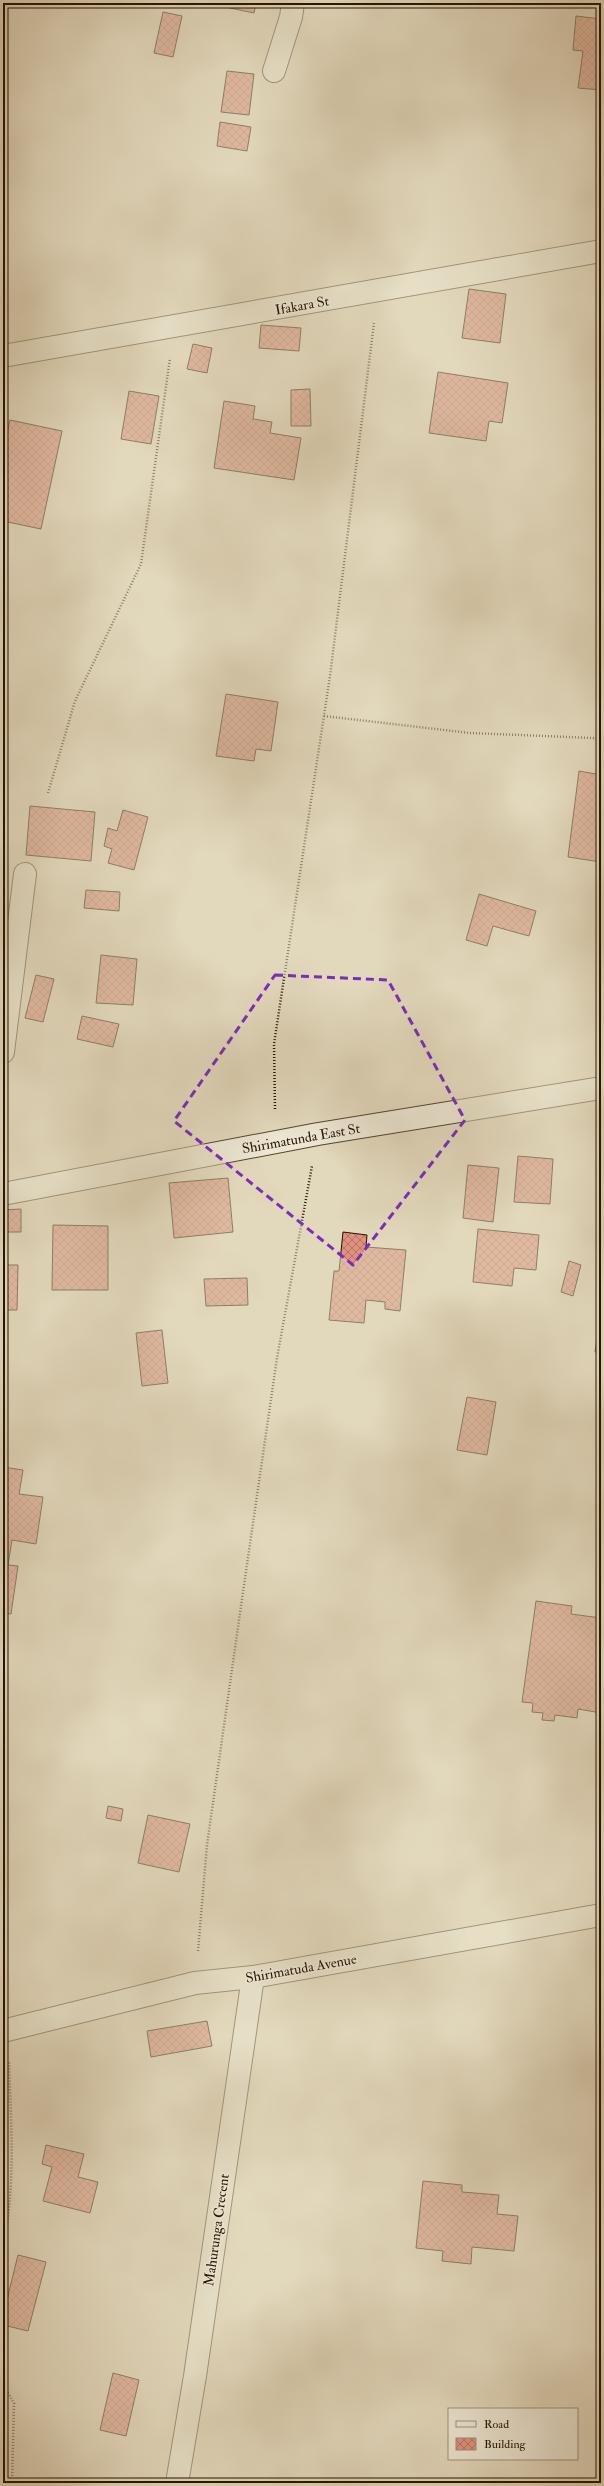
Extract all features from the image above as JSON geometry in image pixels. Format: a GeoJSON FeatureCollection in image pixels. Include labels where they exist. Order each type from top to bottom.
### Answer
{"type":"FeatureCollection","features":[{"type":"Feature","properties":{"kind":"street"},"geometry":{"type":"LineString","coordinates":[[274,71],[291,17],[293,3]]}},
{"type":"Feature","properties":{"kind":"street","name":"Ifakara St"},"geometry":{"type":"LineString","coordinates":[[3,356],[378,292],[601,251]]}},
{"type":"Feature","properties":{"kind":"street"},"geometry":{"type":"LineString","coordinates":[[3,1052],[25,874]]}},
{"type":"Feature","properties":{"kind":"street","name":"Shirimatunda East St"},"geometry":{"type":"LineString","coordinates":[[3,1194],[318,1134],[601,1088]]}},
{"type":"Feature","properties":{"kind":"street","name":"Shirimatuda Avenue"},"geometry":{"type":"LineString","coordinates":[[6,2030],[195,1983],[253,1977],[601,1915]]}},
{"type":"Feature","properties":{"kind":"street","name":"Mahurunga Crecent"},"geometry":{"type":"LineString","coordinates":[[177,2483],[195,2376],[253,1977]]}},
{"type":"Feature","properties":{"kind":"path"},"geometry":{"type":"LineString","coordinates":[[276,1142],[274,1044],[324,716],[378,292]]}},
{"type":"Feature","properties":{"kind":"path"},"geometry":{"type":"LineString","coordinates":[[48,793],[75,701],[140,564],[174,327]]}},
{"type":"Feature","properties":{"kind":"path"},"geometry":{"type":"LineString","coordinates":[[324,716],[470,733],[593,738],[601,741]]}},
{"type":"Feature","properties":{"kind":"path"},"geometry":{"type":"LineString","coordinates":[[195,1983],[207,1845],[242,1599],[277,1358],[318,1134]]}},
{"type":"Feature","properties":{"kind":"path"},"geometry":{"type":"LineString","coordinates":[[3,2246],[8,2223],[11,2155],[6,2030]]}},
{"type":"Feature","properties":{"kind":"path"},"geometry":{"type":"LineString","coordinates":[[3,2385],[14,2403],[12,2483]]}},
{"type":"Feature","properties":{"kind":"highlighted area"},"geometry":{"type":"Polygon","coordinates":[[[275,975],[388,980],[465,1120],[353,1265],[174,1121],[275,975]]]}},
{"type":"Feature","properties":{"kind":"building"},"geometry":{"type":"Polygon","coordinates":[[[206,3],[256,3],[254,13],[206,3]]]}},
{"type":"Feature","properties":{"kind":"building"},"geometry":{"type":"Polygon","coordinates":[[[163,12],[182,16],[173,57],[154,53],[163,12]]]}},
{"type":"Feature","properties":{"kind":"building"},"geometry":{"type":"Polygon","coordinates":[[[576,16],[601,19],[601,90],[578,88],[583,51],[573,50],[576,16]]]}},
{"type":"Feature","properties":{"kind":"building"},"geometry":{"type":"Polygon","coordinates":[[[227,71],[254,74],[249,115],[221,112],[227,71]]]}},
{"type":"Feature","properties":{"kind":"building"},"geometry":{"type":"Polygon","coordinates":[[[220,122],[251,127],[247,151],[217,146],[220,122]]]}},
{"type":"Feature","properties":{"kind":"building"},"geometry":{"type":"Polygon","coordinates":[[[469,289],[506,294],[500,343],[462,338],[469,289]]]}},
{"type":"Feature","properties":{"kind":"building"},"geometry":{"type":"Polygon","coordinates":[[[261,325],[301,328],[299,351],[259,348],[261,325]]]}},
{"type":"Feature","properties":{"kind":"building"},"geometry":{"type":"Polygon","coordinates":[[[193,344],[212,348],[207,373],[187,369],[193,344]]]}},
{"type":"Feature","properties":{"kind":"building"},"geometry":{"type":"Polygon","coordinates":[[[438,372],[508,383],[502,423],[489,421],[486,441],[429,433],[438,372]]]}},
{"type":"Feature","properties":{"kind":"building"},"geometry":{"type":"Polygon","coordinates":[[[310,389],[311,426],[291,426],[291,390],[310,389]]]}},
{"type":"Feature","properties":{"kind":"building"},"geometry":{"type":"Polygon","coordinates":[[[129,391],[159,396],[151,444],[121,439],[129,391]]]}},
{"type":"Feature","properties":{"kind":"building"},"geometry":{"type":"Polygon","coordinates":[[[224,401],[255,406],[253,419],[272,422],[270,433],[301,438],[294,480],[214,468],[224,401]]]}},
{"type":"Feature","properties":{"kind":"building"},"geometry":{"type":"Polygon","coordinates":[[[10,420],[62,431],[41,529],[3,521],[3,452],[10,420]]]}},
{"type":"Feature","properties":{"kind":"building"},"geometry":{"type":"Polygon","coordinates":[[[226,694],[278,702],[271,751],[256,749],[254,761],[216,756],[226,694]]]}},
{"type":"Feature","properties":{"kind":"building"},"geometry":{"type":"Polygon","coordinates":[[[579,771],[601,775],[601,862],[568,857],[579,771]]]}},
{"type":"Feature","properties":{"kind":"building"},"geometry":{"type":"Polygon","coordinates":[[[30,806],[95,812],[91,861],[26,855],[30,806]]]}},
{"type":"Feature","properties":{"kind":"building"},"geometry":{"type":"Polygon","coordinates":[[[123,810],[148,817],[134,870],[108,863],[112,849],[104,846],[108,828],[117,831],[123,810]]]}},
{"type":"Feature","properties":{"kind":"building"},"geometry":{"type":"Polygon","coordinates":[[[86,890],[120,892],[119,911],[84,908],[86,890]]]}},
{"type":"Feature","properties":{"kind":"building"},"geometry":{"type":"Polygon","coordinates":[[[479,894],[536,911],[529,936],[493,926],[487,946],[466,940],[479,894]]]}},
{"type":"Feature","properties":{"kind":"building"},"geometry":{"type":"Polygon","coordinates":[[[101,955],[137,959],[133,1005],[96,1003],[101,955]]]}},
{"type":"Feature","properties":{"kind":"building"},"geometry":{"type":"Polygon","coordinates":[[[36,975],[54,979],[43,1022],[25,1018],[36,975]]]}},
{"type":"Feature","properties":{"kind":"building"},"geometry":{"type":"Polygon","coordinates":[[[82,1016],[119,1024],[113,1047],[77,1039],[82,1016]]]}},
{"type":"Feature","properties":{"kind":"building"},"geometry":{"type":"Polygon","coordinates":[[[518,1156],[553,1159],[550,1204],[514,1202],[518,1156]]]}},
{"type":"Feature","properties":{"kind":"building"},"geometry":{"type":"Polygon","coordinates":[[[468,1165],[499,1168],[493,1222],[463,1218],[468,1165]]]}},
{"type":"Feature","properties":{"kind":"building"},"geometry":{"type":"Polygon","coordinates":[[[228,1178],[233,1232],[174,1238],[169,1183],[228,1178]]]}},
{"type":"Feature","properties":{"kind":"building"},"geometry":{"type":"Polygon","coordinates":[[[21,1209],[21,1232],[3,1232],[3,1210],[21,1209]]]}},
{"type":"Feature","properties":{"kind":"building"},"geometry":{"type":"Polygon","coordinates":[[[53,1225],[108,1226],[108,1290],[52,1290],[53,1225]]]}},
{"type":"Feature","properties":{"kind":"building"},"geometry":{"type":"Polygon","coordinates":[[[478,1229],[539,1235],[536,1270],[514,1268],[512,1286],[473,1282],[478,1229]]]}},
{"type":"Feature","properties":{"kind":"building"},"geometry":{"type":"Polygon","coordinates":[[[343,1232],[367,1235],[366,1247],[406,1250],[400,1311],[385,1309],[385,1302],[366,1300],[364,1323],[329,1320],[334,1271],[339,1271],[343,1232]]]}},
{"type":"Feature","properties":{"kind":"building"},"geometry":{"type":"Polygon","coordinates":[[[569,1261],[581,1265],[573,1296],[561,1292],[569,1261]]]}},
{"type":"Feature","properties":{"kind":"building"},"geometry":{"type":"Polygon","coordinates":[[[3,1265],[18,1265],[17,1310],[3,1310],[3,1265]]]}},
{"type":"Feature","properties":{"kind":"building"},"geometry":{"type":"Polygon","coordinates":[[[247,1278],[248,1305],[206,1306],[204,1279],[247,1278]]]}},
{"type":"Feature","properties":{"kind":"building"},"geometry":{"type":"Polygon","coordinates":[[[601,1308],[601,1353],[595,1352],[601,1308]]]}},
{"type":"Feature","properties":{"kind":"building"},"geometry":{"type":"Polygon","coordinates":[[[162,1330],[168,1383],[142,1386],[136,1333],[162,1330]]]}},
{"type":"Feature","properties":{"kind":"building"},"geometry":{"type":"Polygon","coordinates":[[[467,1397],[496,1402],[487,1455],[457,1450],[467,1397]]]}},
{"type":"Feature","properties":{"kind":"building"},"geometry":{"type":"Polygon","coordinates":[[[3,1467],[23,1470],[19,1494],[43,1497],[36,1544],[12,1540],[8,1565],[18,1566],[11,1614],[3,1613],[3,1467]]]}},
{"type":"Feature","properties":{"kind":"building"},"geometry":{"type":"Polygon","coordinates":[[[536,1601],[572,1606],[571,1614],[601,1618],[601,1713],[578,1709],[577,1718],[555,1715],[554,1721],[542,1720],[543,1713],[532,1712],[533,1703],[522,1702],[536,1601]]]}},
{"type":"Feature","properties":{"kind":"building"},"geometry":{"type":"Polygon","coordinates":[[[108,1806],[123,1809],[121,1821],[106,1818],[108,1806]]]}},
{"type":"Feature","properties":{"kind":"building"},"geometry":{"type":"Polygon","coordinates":[[[148,1815],[190,1824],[179,1872],[138,1863],[148,1815]]]}},
{"type":"Feature","properties":{"kind":"building"},"geometry":{"type":"Polygon","coordinates":[[[207,2021],[212,2046],[151,2057],[147,2031],[207,2021]]]}},
{"type":"Feature","properties":{"kind":"building"},"geometry":{"type":"Polygon","coordinates":[[[46,2145],[84,2154],[78,2177],[98,2182],[90,2213],[43,2201],[52,2167],[42,2164],[46,2145]]]}},
{"type":"Feature","properties":{"kind":"building"},"geometry":{"type":"Polygon","coordinates":[[[423,2181],[462,2185],[462,2192],[499,2195],[497,2214],[518,2216],[514,2251],[472,2247],[471,2264],[442,2261],[443,2251],[416,2248],[423,2181]]]}},
{"type":"Feature","properties":{"kind":"building"},"geometry":{"type":"Polygon","coordinates":[[[18,2255],[46,2262],[28,2331],[3,2325],[3,2316],[18,2255]]]}},
{"type":"Feature","properties":{"kind":"building"},"geometry":{"type":"Polygon","coordinates":[[[113,2373],[139,2380],[126,2436],[100,2430],[113,2373]]]}}]}
